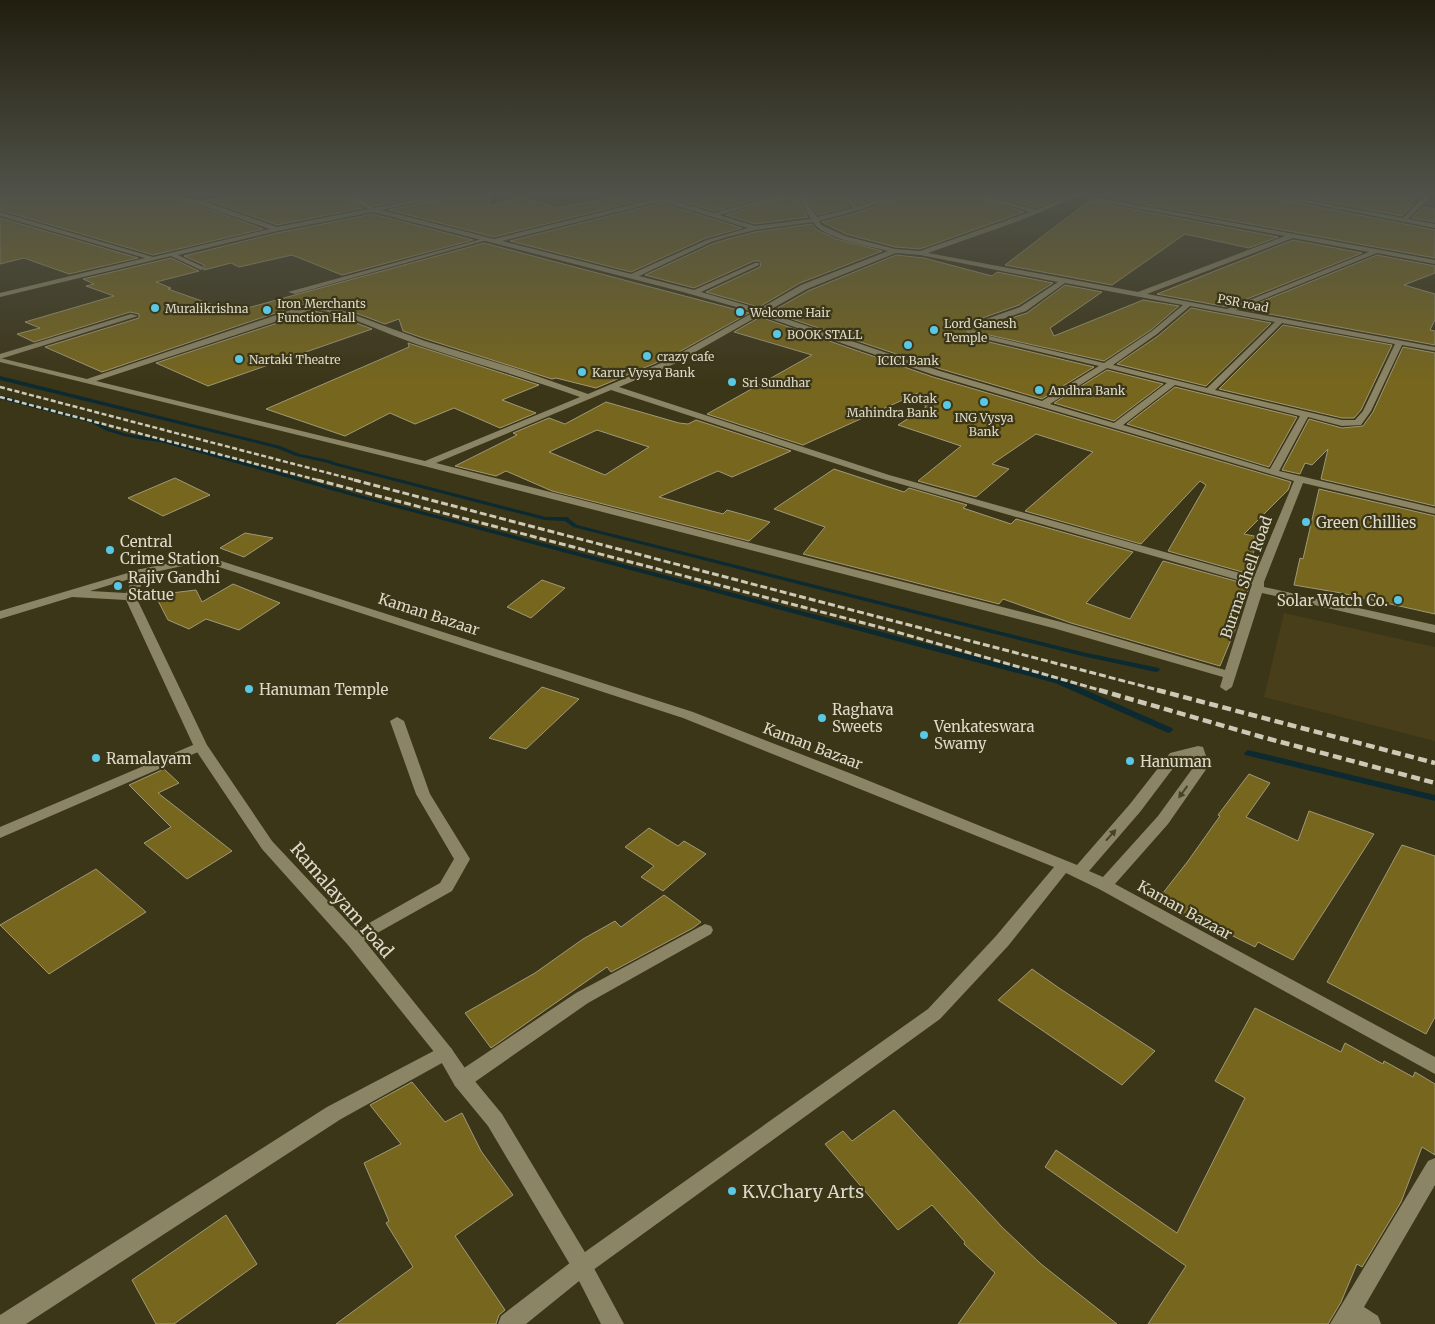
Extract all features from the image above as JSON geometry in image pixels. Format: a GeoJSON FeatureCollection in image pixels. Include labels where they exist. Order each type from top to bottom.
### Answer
{"type":"FeatureCollection","features":[{"type":"Feature","properties":{"kind":"street"},"geometry":{"type":"LineString","coordinates":[[0,295],[153,258]]}},
{"type":"Feature","properties":{"kind":"street"},"geometry":{"type":"LineString","coordinates":[[179,258],[201,268]]}},
{"type":"Feature","properties":{"kind":"street"},"geometry":{"type":"LineString","coordinates":[[292,292],[418,258]]}},
{"type":"Feature","properties":{"kind":"street"},"geometry":{"type":"LineString","coordinates":[[554,258],[757,311],[937,373],[1273,474],[1435,511]]}},
{"type":"Feature","properties":{"kind":"street"},"geometry":{"type":"LineString","coordinates":[[630,277],[675,258]]}},
{"type":"Feature","properties":{"kind":"street"},"geometry":{"type":"LineString","coordinates":[[0,358],[426,464],[671,362],[757,311],[804,287],[878,258]]}},
{"type":"Feature","properties":{"kind":"street","name":"PSR road"},"geometry":{"type":"LineString","coordinates":[[945,258],[1399,343],[1435,348]]}},
{"type":"Feature","properties":{"kind":"street"},"geometry":{"type":"LineString","coordinates":[[1141,294],[1235,258]]}},
{"type":"Feature","properties":{"kind":"street"},"geometry":{"type":"LineString","coordinates":[[1227,311],[1360,258]]}},
{"type":"Feature","properties":{"kind":"street"},"geometry":{"type":"LineString","coordinates":[[1413,258],[1435,262]]}},
{"type":"Feature","properties":{"kind":"street"},"geometry":{"type":"LineString","coordinates":[[694,293],[757,264]]}},
{"type":"Feature","properties":{"kind":"street"},"geometry":{"type":"LineString","coordinates":[[978,325],[1023,309],[1064,281]]}},
{"type":"Feature","properties":{"kind":"street"},"geometry":{"type":"LineString","coordinates":[[1042,405],[1104,366],[1174,317],[1188,304]]}},
{"type":"Feature","properties":{"kind":"street"},"geometry":{"type":"LineString","coordinates":[[88,381],[303,309],[323,308],[422,343],[511,370],[586,396]]}},
{"type":"Feature","properties":{"kind":"street"},"geometry":{"type":"LineString","coordinates":[[0,358],[134,316]]}},
{"type":"Feature","properties":{"kind":"street"},"geometry":{"type":"LineString","coordinates":[[1209,391],[1280,321]]}},
{"type":"Feature","properties":{"kind":"street"},"geometry":{"type":"LineString","coordinates":[[971,333],[1342,423],[1358,423],[1367,411],[1399,343]]}},
{"type":"Feature","properties":{"kind":"street"},"geometry":{"type":"LineString","coordinates":[[1116,426],[1174,382]]}},
{"type":"Feature","properties":{"kind":"street"},"geometry":{"type":"LineString","coordinates":[[611,387],[886,477],[1258,586],[1435,629]]}},
{"type":"Feature","properties":{"kind":"street"},"geometry":{"type":"LineString","coordinates":[[1273,474],[1305,415]]}},
{"type":"Feature","properties":{"kind":"street","name":"Burma Shell Road"},"geometry":{"type":"LineString","coordinates":[[426,464],[1057,625],[1227,681],[1258,586],[1298,480]]}},
{"type":"Feature","properties":{"kind":"street","name":"Kaman Bazaar"},"geometry":{"type":"LineString","coordinates":[[0,615],[141,572],[187,562],[217,563],[227,566],[688,715],[1071,868],[1105,884],[1435,1066]]}},
{"type":"Feature","properties":{"kind":"street"},"geometry":{"type":"LineString","coordinates":[[67,593],[130,598],[141,572]]}},
{"type":"Feature","properties":{"kind":"street","name":"Ramalayam road"},"geometry":{"type":"LineString","coordinates":[[130,598],[200,746],[267,845],[354,940],[445,1053],[462,1080],[495,1120],[582,1266],[613,1324]]}},
{"type":"Feature","properties":{"kind":"street"},"geometry":{"type":"LineString","coordinates":[[354,940],[446,887],[462,859],[422,794],[397,721]]}},
{"type":"Feature","properties":{"kind":"street"},"geometry":{"type":"LineString","coordinates":[[0,833],[200,746]]}},
{"type":"Feature","properties":{"kind":"street"},"geometry":{"type":"LineString","coordinates":[[509,1324],[582,1266],[934,1014],[1071,868],[1135,808],[1175,756],[1198,750],[1202,765],[1163,820],[1105,884]]}},
{"type":"Feature","properties":{"kind":"street"},"geometry":{"type":"LineString","coordinates":[[462,1080],[582,998],[705,930]]}},
{"type":"Feature","properties":{"kind":"street"},"geometry":{"type":"LineString","coordinates":[[6,1324],[334,1113],[445,1053]]}},
{"type":"Feature","properties":{"kind":"street"},"geometry":{"type":"LineString","coordinates":[[1370,1324],[1345,1317],[1435,1167]]}},
{"type":"Feature","properties":{"kind":"shaded area"},"geometry":{"type":"Polygon","coordinates":[[[1284,613],[1435,647],[1435,741],[1264,697],[1284,613]]]}},
{"type":"Feature","properties":{"kind":"building"},"geometry":{"type":"Polygon","coordinates":[[[0,258],[138,258],[69,274],[24,258],[0,264],[0,258]]]}},
{"type":"Feature","properties":{"kind":"building"},"geometry":{"type":"Polygon","coordinates":[[[171,258],[199,271],[156,282],[171,288],[168,289],[233,312],[430,258],[540,258],[749,313],[670,357],[596,388],[556,378],[552,379],[403,331],[399,319],[385,324],[337,306],[314,303],[299,305],[102,372],[45,347],[139,318],[139,314],[130,312],[34,342],[17,334],[40,328],[25,322],[114,296],[86,286],[94,284],[83,279],[171,258]]]}},
{"type":"Feature","properties":{"kind":"building"},"geometry":{"type":"Polygon","coordinates":[[[188,258],[280,258],[239,267],[231,263],[204,270],[204,265],[188,258]]]}},
{"type":"Feature","properties":{"kind":"building"},"geometry":{"type":"Polygon","coordinates":[[[299,258],[406,258],[342,275],[299,258]]]}},
{"type":"Feature","properties":{"kind":"building"},"geometry":{"type":"Polygon","coordinates":[[[576,258],[662,258],[631,272],[576,258]]]}},
{"type":"Feature","properties":{"kind":"building"},"geometry":{"type":"Polygon","coordinates":[[[682,258],[865,258],[800,283],[759,307],[706,292],[760,267],[761,263],[759,261],[754,261],[694,288],[645,275],[682,258]]]}},
{"type":"Feature","properties":{"kind":"building"},"geometry":{"type":"Polygon","coordinates":[[[889,258],[922,258],[992,276],[997,272],[1053,283],[1019,305],[974,321],[972,326],[977,329],[1027,313],[1065,285],[1102,292],[1050,328],[1054,336],[1143,300],[1179,306],[1151,330],[1104,361],[967,330],[968,337],[1094,367],[1042,399],[941,369],[771,312],[808,291],[889,258]]]}},
{"type":"Feature","properties":{"kind":"building"},"geometry":{"type":"Polygon","coordinates":[[[1014,258],[1151,258],[1112,285],[1005,265],[1014,258]]]}},
{"type":"Feature","properties":{"kind":"building"},"geometry":{"type":"Polygon","coordinates":[[[1248,258],[1350,258],[1227,307],[1157,294],[1248,258]]]}},
{"type":"Feature","properties":{"kind":"building"},"geometry":{"type":"Polygon","coordinates":[[[1370,258],[1392,258],[1435,266],[1435,273],[1404,285],[1435,294],[1435,320],[1430,330],[1435,331],[1435,345],[1243,309],[1370,258]]]}},
{"type":"Feature","properties":{"kind":"building"},"geometry":{"type":"Polygon","coordinates":[[[1191,308],[1271,323],[1206,386],[1117,364],[1158,336],[1191,308]]]}},
{"type":"Feature","properties":{"kind":"building"},"geometry":{"type":"Polygon","coordinates":[[[314,311],[340,317],[372,329],[208,386],[156,363],[314,311]]]}},
{"type":"Feature","properties":{"kind":"building"},"geometry":{"type":"Polygon","coordinates":[[[760,317],[933,377],[1291,482],[1288,490],[1244,534],[1259,537],[1251,559],[1259,561],[1253,575],[1168,551],[1206,485],[1200,481],[1141,544],[1025,511],[1093,452],[1036,434],[992,464],[1009,469],[976,497],[918,481],[961,446],[898,425],[926,407],[918,393],[803,445],[707,414],[812,355],[734,332],[760,317]]]}},
{"type":"Feature","properties":{"kind":"building"},"geometry":{"type":"Polygon","coordinates":[[[1283,325],[1392,345],[1361,410],[1354,418],[1342,418],[1219,389],[1283,325]]]}},
{"type":"Feature","properties":{"kind":"building"},"geometry":{"type":"Polygon","coordinates":[[[408,343],[539,385],[502,400],[536,413],[500,428],[454,408],[415,424],[390,413],[345,436],[266,409],[409,347],[408,343]]]}},
{"type":"Feature","properties":{"kind":"building"},"geometry":{"type":"Polygon","coordinates":[[[1403,347],[1435,353],[1435,506],[1321,479],[1328,449],[1312,465],[1305,463],[1300,474],[1282,470],[1309,419],[1342,428],[1363,426],[1373,412],[1403,347]]]}},
{"type":"Feature","properties":{"kind":"building"},"geometry":{"type":"Polygon","coordinates":[[[1107,370],[1163,384],[1114,421],[1054,403],[1107,370]]]}},
{"type":"Feature","properties":{"kind":"building"},"geometry":{"type":"Polygon","coordinates":[[[1175,387],[1297,417],[1269,467],[1127,424],[1175,387]]]}},
{"type":"Feature","properties":{"kind":"building"},"geometry":{"type":"Polygon","coordinates":[[[606,402],[679,423],[688,424],[696,420],[791,451],[732,477],[718,471],[659,497],[723,514],[727,510],[770,522],[749,541],[552,491],[506,471],[496,476],[455,466],[517,435],[513,433],[549,418],[565,424],[606,402]],[[597,430],[549,452],[605,475],[649,447],[597,430]]]}},
{"type":"Feature","properties":{"kind":"building"},"geometry":{"type":"Polygon","coordinates":[[[834,469],[904,492],[909,488],[967,505],[963,508],[1011,524],[1016,519],[1133,552],[1086,603],[1130,619],[1163,561],[1250,585],[1235,625],[1237,626],[1220,666],[1071,623],[1003,599],[999,604],[803,554],[825,527],[774,509],[834,469]]]}},
{"type":"Feature","properties":{"kind":"building"},"geometry":{"type":"Polygon","coordinates":[[[175,478],[210,495],[163,516],[128,498],[175,478]]]}},
{"type":"Feature","properties":{"kind":"building"},"geometry":{"type":"Polygon","coordinates":[[[1319,489],[1435,516],[1435,614],[1341,593],[1294,585],[1300,558],[1303,559],[1319,489]]]}},
{"type":"Feature","properties":{"kind":"building"},"geometry":{"type":"Polygon","coordinates":[[[245,533],[273,538],[244,557],[220,548],[245,533]]]}},
{"type":"Feature","properties":{"kind":"building"},"geometry":{"type":"Polygon","coordinates":[[[542,580],[565,588],[531,618],[507,607],[542,580]]]}},
{"type":"Feature","properties":{"kind":"building"},"geometry":{"type":"Polygon","coordinates":[[[233,584],[280,603],[239,630],[206,619],[189,629],[168,620],[155,595],[196,590],[202,602],[233,584]]]}},
{"type":"Feature","properties":{"kind":"building"},"geometry":{"type":"Polygon","coordinates":[[[542,687],[579,699],[526,749],[489,738],[542,687]]]}},
{"type":"Feature","properties":{"kind":"building"},"geometry":{"type":"Polygon","coordinates":[[[164,769],[179,783],[158,793],[232,851],[187,879],[144,843],[171,827],[129,785],[164,769]]]}},
{"type":"Feature","properties":{"kind":"building"},"geometry":{"type":"Polygon","coordinates":[[[1249,774],[1270,783],[1246,817],[1298,841],[1309,811],[1374,834],[1293,960],[1258,942],[1255,947],[1215,927],[1212,931],[1156,902],[1188,861],[1220,816],[1218,815],[1249,774]]]}},
{"type":"Feature","properties":{"kind":"building"},"geometry":{"type":"Polygon","coordinates":[[[649,828],[678,846],[684,841],[706,854],[663,891],[641,877],[654,866],[625,847],[649,828]]]}},
{"type":"Feature","properties":{"kind":"building"},"geometry":{"type":"Polygon","coordinates":[[[1402,845],[1435,856],[1435,1017],[1426,1034],[1327,982],[1402,845]]]}},
{"type":"Feature","properties":{"kind":"building"},"geometry":{"type":"Polygon","coordinates":[[[96,869],[146,912],[49,974],[0,925],[96,869]]]}},
{"type":"Feature","properties":{"kind":"building"},"geometry":{"type":"Polygon","coordinates":[[[664,895],[701,922],[611,972],[607,967],[491,1048],[465,1013],[535,973],[583,939],[615,921],[621,927],[664,895]]]}},
{"type":"Feature","properties":{"kind":"building"},"geometry":{"type":"Polygon","coordinates":[[[1032,969],[1155,1051],[1122,1085],[998,1000],[1032,969]]]}},
{"type":"Feature","properties":{"kind":"building"},"geometry":{"type":"Polygon","coordinates":[[[1255,1008],[1341,1052],[1345,1043],[1383,1064],[1384,1061],[1413,1077],[1415,1072],[1435,1084],[1435,1155],[1422,1147],[1401,1202],[1362,1267],[1357,1264],[1341,1302],[1328,1324],[1148,1324],[1186,1266],[1045,1167],[1056,1150],[1177,1233],[1245,1098],[1215,1081],[1255,1008]]]}},
{"type":"Feature","properties":{"kind":"building"},"geometry":{"type":"Polygon","coordinates":[[[412,1082],[445,1122],[462,1113],[481,1151],[513,1195],[455,1236],[505,1310],[499,1315],[496,1324],[336,1324],[413,1267],[386,1223],[389,1221],[364,1163],[401,1144],[370,1105],[412,1082]]]}},
{"type":"Feature","properties":{"kind":"building"},"geometry":{"type":"Polygon","coordinates":[[[894,1110],[1002,1227],[1041,1264],[1117,1324],[958,1324],[995,1273],[964,1244],[965,1242],[932,1205],[898,1230],[825,1144],[843,1131],[852,1141],[894,1110]]]}},
{"type":"Feature","properties":{"kind":"building"},"geometry":{"type":"Polygon","coordinates":[[[226,1215],[257,1264],[174,1324],[156,1324],[132,1280],[226,1215]]]}},
{"type":"Feature","properties":{"kind":"waterway"},"geometry":{"type":"LineString","coordinates":[[0,378],[278,447],[288,452],[329,461],[546,519],[567,519],[575,526],[1082,654],[1156,670]]}},
{"type":"Feature","properties":{"kind":"waterway"},"geometry":{"type":"LineString","coordinates":[[0,397],[94,422],[109,430],[126,435],[161,440],[358,496],[1058,681],[1169,730]]}},
{"type":"Feature","properties":{"kind":"waterway"},"geometry":{"type":"LineString","coordinates":[[1248,753],[1435,798]]}},
{"type":"Feature","properties":{"kind":"railway"},"geometry":{"type":"LineString","coordinates":[[0,387],[359,481]]}},
{"type":"Feature","properties":{"kind":"railway"},"geometry":{"type":"LineString","coordinates":[[0,397],[321,481]]}},
{"type":"Feature","properties":{"kind":"railway"},"geometry":{"type":"LineString","coordinates":[[317,480],[879,627],[1103,691]]}},
{"type":"Feature","properties":{"kind":"railway"},"geometry":{"type":"LineString","coordinates":[[354,480],[1162,691]]}},
{"type":"Feature","properties":{"kind":"railway"},"geometry":{"type":"LineString","coordinates":[[1099,690],[1262,737],[1435,783]]}},
{"type":"Feature","properties":{"kind":"railway"},"geometry":{"type":"LineString","coordinates":[[1157,690],[1435,763]]}},
{"type":"Feature","properties":{"kind":"place","name":"Muralikrishna"},"geometry":{"type":"Point","coordinates":[155,308]}},
{"type":"Feature","properties":{"kind":"place","name":"Iron Merchants Function Hall"},"geometry":{"type":"Point","coordinates":[267,310]}},
{"type":"Feature","properties":{"kind":"place","name":"Welcome Hair"},"geometry":{"type":"Point","coordinates":[740,312]}},
{"type":"Feature","properties":{"kind":"place","name":"Lord Ganesh Temple"},"geometry":{"type":"Point","coordinates":[934,330]}},
{"type":"Feature","properties":{"kind":"place","name":"BOOK STALL"},"geometry":{"type":"Point","coordinates":[777,334]}},
{"type":"Feature","properties":{"kind":"place","name":"ICICI Bank"},"geometry":{"type":"Point","coordinates":[908,345]}},
{"type":"Feature","properties":{"kind":"place","name":"crazy cafe"},"geometry":{"type":"Point","coordinates":[647,356]}},
{"type":"Feature","properties":{"kind":"place","name":"Nartaki Theatre"},"geometry":{"type":"Point","coordinates":[239,359]}},
{"type":"Feature","properties":{"kind":"place","name":"Karur Vysya Bank"},"geometry":{"type":"Point","coordinates":[582,372]}},
{"type":"Feature","properties":{"kind":"place","name":"Sri Sundhar"},"geometry":{"type":"Point","coordinates":[732,382]}},
{"type":"Feature","properties":{"kind":"place","name":"Andhra Bank"},"geometry":{"type":"Point","coordinates":[1039,390]}},
{"type":"Feature","properties":{"kind":"place","name":"ING Vysya Bank"},"geometry":{"type":"Point","coordinates":[984,402]}},
{"type":"Feature","properties":{"kind":"place","name":"Kotak Mahindra Bank"},"geometry":{"type":"Point","coordinates":[947,405]}},
{"type":"Feature","properties":{"kind":"place","name":"Green Chillies"},"geometry":{"type":"Point","coordinates":[1306,522]}},
{"type":"Feature","properties":{"kind":"place","name":"Central Crime Station"},"geometry":{"type":"Point","coordinates":[110,550]}},
{"type":"Feature","properties":{"kind":"place","name":"Rajiv Gandhi Statue"},"geometry":{"type":"Point","coordinates":[118,586]}},
{"type":"Feature","properties":{"kind":"place","name":"Solar Watch Co."},"geometry":{"type":"Point","coordinates":[1398,600]}},
{"type":"Feature","properties":{"kind":"place","name":"Hanuman Temple"},"geometry":{"type":"Point","coordinates":[249,689]}},
{"type":"Feature","properties":{"kind":"place","name":"Raghava Sweets"},"geometry":{"type":"Point","coordinates":[822,718]}},
{"type":"Feature","properties":{"kind":"place","name":"Venkateswara Swamy"},"geometry":{"type":"Point","coordinates":[924,735]}},
{"type":"Feature","properties":{"kind":"place","name":"Ramalayam"},"geometry":{"type":"Point","coordinates":[96,758]}},
{"type":"Feature","properties":{"kind":"place","name":"Hanuman"},"geometry":{"type":"Point","coordinates":[1130,761]}},
{"type":"Feature","properties":{"kind":"place","name":"K.V.Chary Arts"},"geometry":{"type":"Point","coordinates":[732,1191]}}]}
